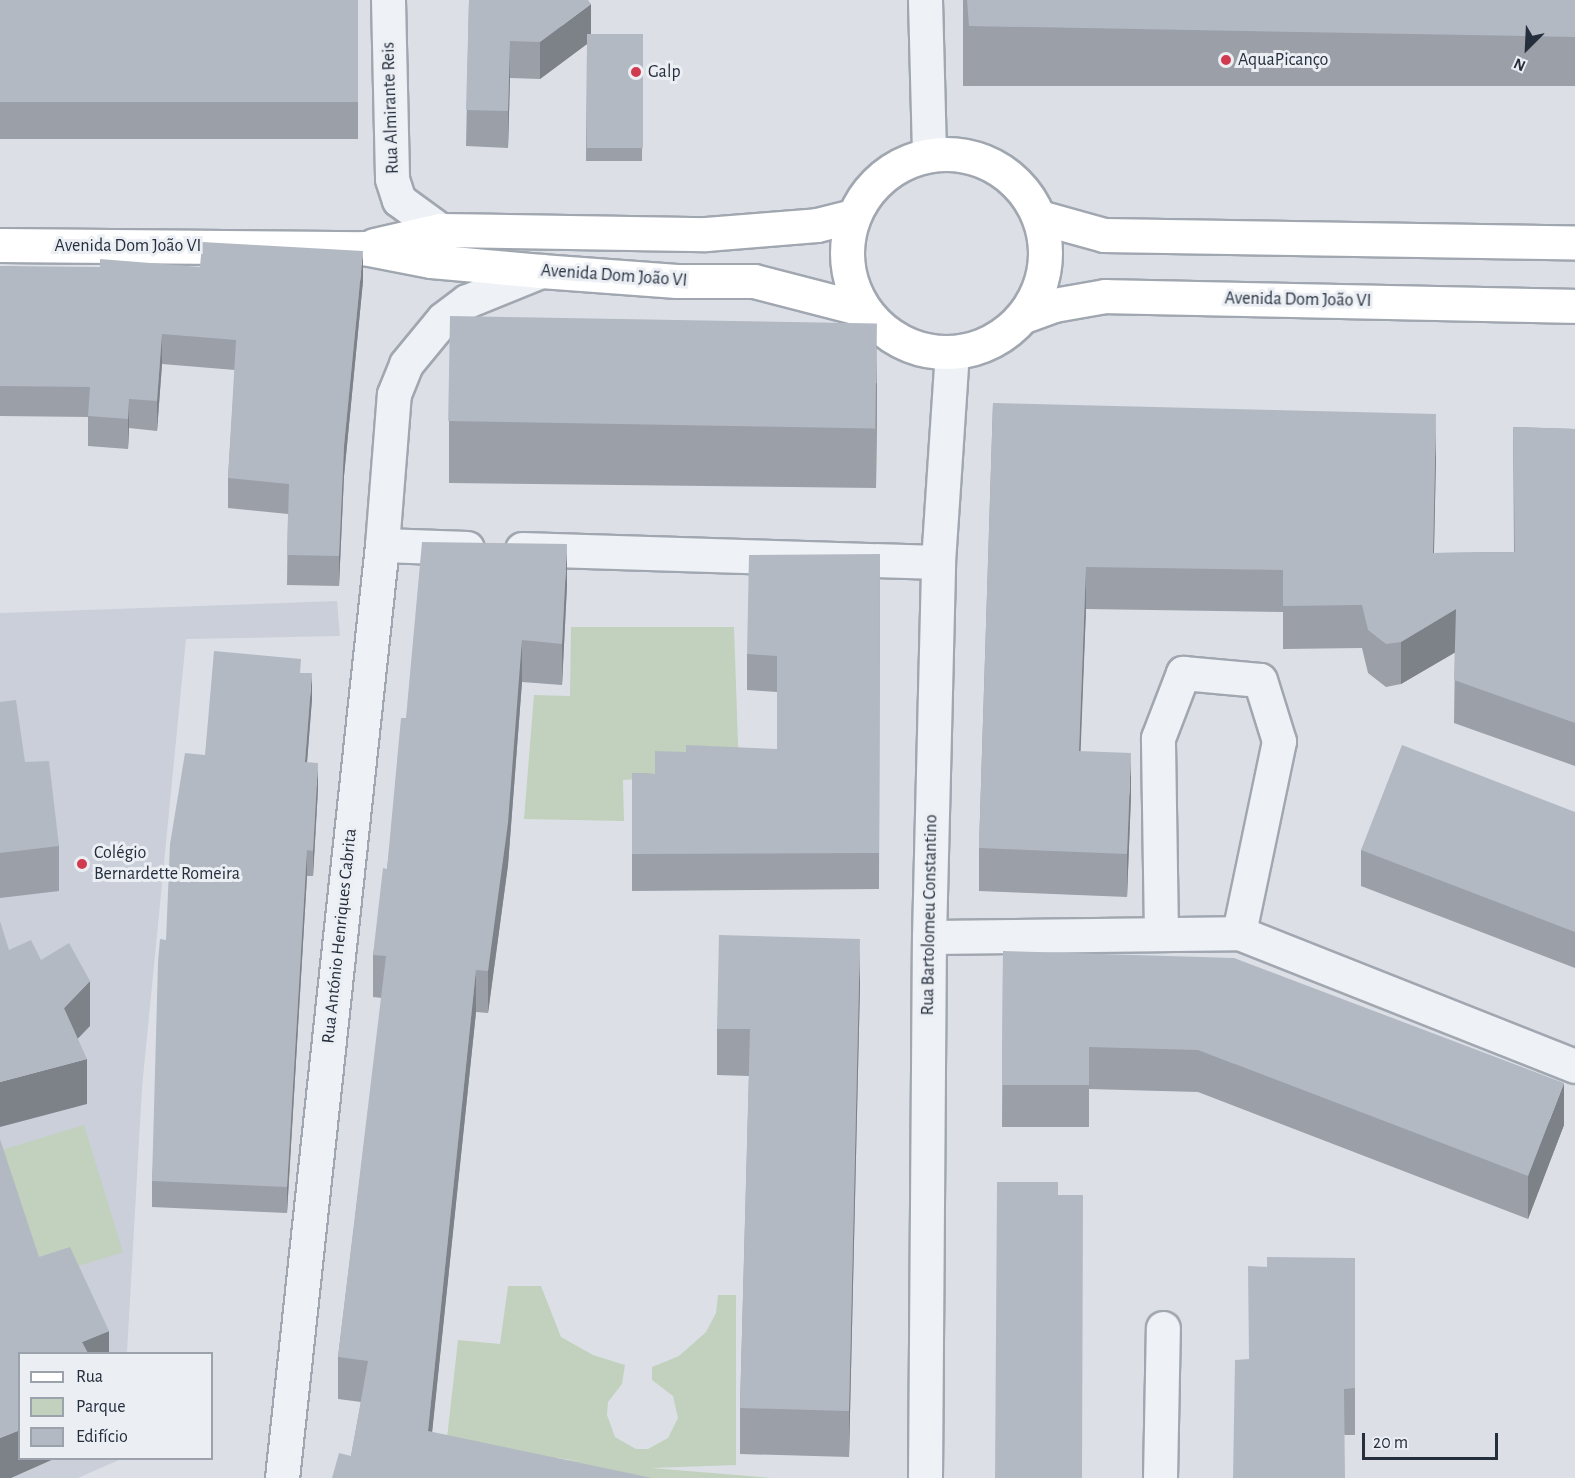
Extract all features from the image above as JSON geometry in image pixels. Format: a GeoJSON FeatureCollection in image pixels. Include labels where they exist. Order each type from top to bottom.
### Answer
{"type":"FeatureCollection","features":[{"type":"Feature","properties":{"kind":"main road"},"geometry":{"type":"LineString","coordinates":[[929,154],[964,155],[992,165],[1013,180],[1039,218],[1046,263],[1039,291],[1024,316],[995,339],[979,348],[952,353],[917,350],[887,334],[862,309],[849,280],[847,259],[852,216],[870,187],[897,166],[929,154]]}},
{"type":"Feature","properties":{"kind":"main road","name":"Avenida Dom João VI"},"geometry":{"type":"LineString","coordinates":[[364,248],[440,230],[706,234],[817,225],[852,216]]}},
{"type":"Feature","properties":{"kind":"main road"},"geometry":{"type":"LineString","coordinates":[[1039,218],[1104,235],[1575,242]]}},
{"type":"Feature","properties":{"kind":"main road","name":"Avenida Dom João VI"},"geometry":{"type":"LineString","coordinates":[[0,245],[364,248],[431,261],[541,272],[677,281],[754,281],[862,309]]}},
{"type":"Feature","properties":{"kind":"main road","name":"Avenida Dom João VI"},"geometry":{"type":"LineString","coordinates":[[1024,316],[1054,305],[1105,296],[1575,306]]}},
{"type":"Feature","properties":{"kind":"street","name":"Rua Almirante Reis"},"geometry":{"type":"LineString","coordinates":[[388,0],[392,178],[399,200],[440,230]]}},
{"type":"Feature","properties":{"kind":"street"},"geometry":{"type":"LineString","coordinates":[[925,0],[929,154]]}},
{"type":"Feature","properties":{"kind":"street","name":"Rua António Henriques Cabrita"},"geometry":{"type":"LineString","coordinates":[[282,1478],[382,545],[394,394],[406,364],[443,319],[467,302],[541,272]]}},
{"type":"Feature","properties":{"kind":"street","name":"Rua Bartolomeu Constantino"},"geometry":{"type":"LineString","coordinates":[[925,1478],[929,938],[938,562],[952,353]]}},
{"type":"Feature","properties":{"kind":"street"},"geometry":{"type":"LineString","coordinates":[[382,545],[938,562]]}},
{"type":"Feature","properties":{"kind":"street"},"geometry":{"type":"LineString","coordinates":[[1161,934],[1158,738],[1183,673],[1260,680],[1279,741],[1239,933]]}},
{"type":"Feature","properties":{"kind":"street"},"geometry":{"type":"LineString","coordinates":[[929,938],[1239,933],[1575,1066]]}},
{"type":"Feature","properties":{"kind":"street"},"geometry":{"type":"LineString","coordinates":[[1160,1478],[1163,1328]]}},
{"type":"Feature","properties":{"kind":"shaded area","name":"Colégio Bernardette Romeira"},"geometry":{"type":"Polygon","coordinates":[[[337,601],[340,636],[186,639],[142,1088],[127,1352],[18,1352],[18,1460],[119,1460],[78,1478],[0,1478],[0,613],[337,601]]]}},
{"type":"Feature","properties":{"kind":"green space"},"geometry":{"type":"Polygon","coordinates":[[[571,627],[734,627],[739,772],[623,780],[624,821],[524,819],[534,695],[570,696],[571,627]]]}},
{"type":"Feature","properties":{"kind":"green space"},"geometry":{"type":"Polygon","coordinates":[[[84,1125],[123,1252],[42,1277],[3,1150],[84,1125]]]}},
{"type":"Feature","properties":{"kind":"green space"},"geometry":{"type":"Polygon","coordinates":[[[508,1286],[541,1286],[561,1337],[593,1355],[625,1365],[622,1384],[608,1402],[607,1415],[615,1437],[636,1449],[648,1449],[668,1438],[678,1418],[673,1396],[652,1380],[652,1367],[679,1356],[706,1332],[716,1313],[718,1295],[736,1295],[736,1465],[651,1468],[772,1478],[576,1478],[489,1454],[583,1461],[446,1447],[458,1340],[500,1344],[508,1286]]]}},
{"type":"Feature","properties":{"kind":"building"},"geometry":{"type":"Polygon","coordinates":[[[0,0],[358,0],[358,102],[0,102],[0,0]]]}},
{"type":"Feature","properties":{"kind":"building"},"geometry":{"type":"Polygon","coordinates":[[[469,0],[588,0],[591,4],[540,42],[510,41],[508,111],[466,110],[469,0]]]}},
{"type":"Feature","properties":{"kind":"building"},"geometry":{"type":"Polygon","coordinates":[[[967,0],[1575,0],[1575,37],[969,26],[967,0]]]}},
{"type":"Feature","properties":{"kind":"building"},"geometry":{"type":"Polygon","coordinates":[[[587,34],[643,34],[643,148],[587,148],[587,34]]]}},
{"type":"Feature","properties":{"kind":"building"},"geometry":{"type":"Polygon","coordinates":[[[202,242],[363,251],[344,446],[339,556],[287,555],[289,484],[228,478],[236,340],[162,334],[157,401],[129,399],[128,419],[88,416],[90,387],[0,386],[0,266],[100,267],[100,259],[200,267],[202,242]]]}},
{"type":"Feature","properties":{"kind":"building"},"geometry":{"type":"Polygon","coordinates":[[[450,316],[877,323],[875,428],[448,421],[450,316]]]}},
{"type":"Feature","properties":{"kind":"building"},"geometry":{"type":"Polygon","coordinates":[[[993,403],[1436,414],[1433,553],[1515,552],[1513,427],[1575,429],[1575,723],[1454,680],[1456,609],[1401,642],[1386,644],[1368,630],[1362,605],[1283,606],[1283,570],[1086,567],[1079,751],[1131,753],[1127,854],[979,848],[993,403]]]}},
{"type":"Feature","properties":{"kind":"building"},"geometry":{"type":"Polygon","coordinates":[[[422,542],[567,544],[562,644],[522,640],[508,823],[488,971],[476,970],[428,1431],[652,1478],[332,1478],[339,1453],[351,1456],[368,1361],[338,1357],[386,956],[373,955],[383,868],[387,869],[401,718],[406,718],[422,542]]]}},
{"type":"Feature","properties":{"kind":"building"},"geometry":{"type":"Polygon","coordinates":[[[880,554],[879,853],[632,854],[632,773],[655,774],[655,751],[686,752],[686,745],[777,749],[777,656],[747,654],[749,555],[880,554]]]}},
{"type":"Feature","properties":{"kind":"building"},"geometry":{"type":"Polygon","coordinates":[[[214,651],[301,659],[300,673],[312,673],[305,762],[318,763],[313,851],[307,850],[287,1187],[152,1181],[158,962],[160,939],[166,940],[170,844],[185,753],[205,755],[214,651]]]}},
{"type":"Feature","properties":{"kind":"building"},"geometry":{"type":"Polygon","coordinates":[[[16,700],[25,762],[49,761],[59,846],[0,853],[0,702],[16,700]]]}},
{"type":"Feature","properties":{"kind":"building"},"geometry":{"type":"Polygon","coordinates":[[[1402,745],[1575,812],[1575,932],[1361,850],[1402,745]]]}},
{"type":"Feature","properties":{"kind":"building"},"geometry":{"type":"Polygon","coordinates":[[[0,921],[9,950],[31,940],[41,960],[69,943],[90,981],[64,1008],[87,1059],[0,1082],[0,921]]]}},
{"type":"Feature","properties":{"kind":"building"},"geometry":{"type":"Polygon","coordinates":[[[719,935],[860,939],[849,1411],[740,1408],[750,1029],[717,1029],[719,935]]]}},
{"type":"Feature","properties":{"kind":"building"},"geometry":{"type":"Polygon","coordinates":[[[1003,951],[1234,958],[1564,1083],[1528,1176],[1198,1050],[1089,1047],[1089,1085],[1002,1085],[1003,951]]]}},
{"type":"Feature","properties":{"kind":"building"},"geometry":{"type":"Polygon","coordinates":[[[0,1139],[39,1257],[70,1247],[109,1331],[82,1342],[87,1352],[18,1352],[18,1431],[0,1438],[0,1139]]]}},
{"type":"Feature","properties":{"kind":"building"},"geometry":{"type":"Polygon","coordinates":[[[997,1182],[1058,1182],[1058,1195],[1083,1195],[1082,1478],[995,1478],[997,1182]]]}},
{"type":"Feature","properties":{"kind":"building"},"geometry":{"type":"Polygon","coordinates":[[[1267,1257],[1355,1258],[1355,1388],[1344,1389],[1345,1478],[1233,1478],[1235,1360],[1249,1359],[1248,1266],[1267,1267],[1267,1257]]]}},
{"type":"Feature","properties":{"kind":"place","name":"AquaPicanço"},"geometry":{"type":"Point","coordinates":[1226,60]}},
{"type":"Feature","properties":{"kind":"place","name":"Galp"},"geometry":{"type":"Point","coordinates":[636,72]}},
{"type":"Feature","properties":{"kind":"place","name":"Colégio Bernardette Romeira"},"geometry":{"type":"Point","coordinates":[82,864]}}]}
